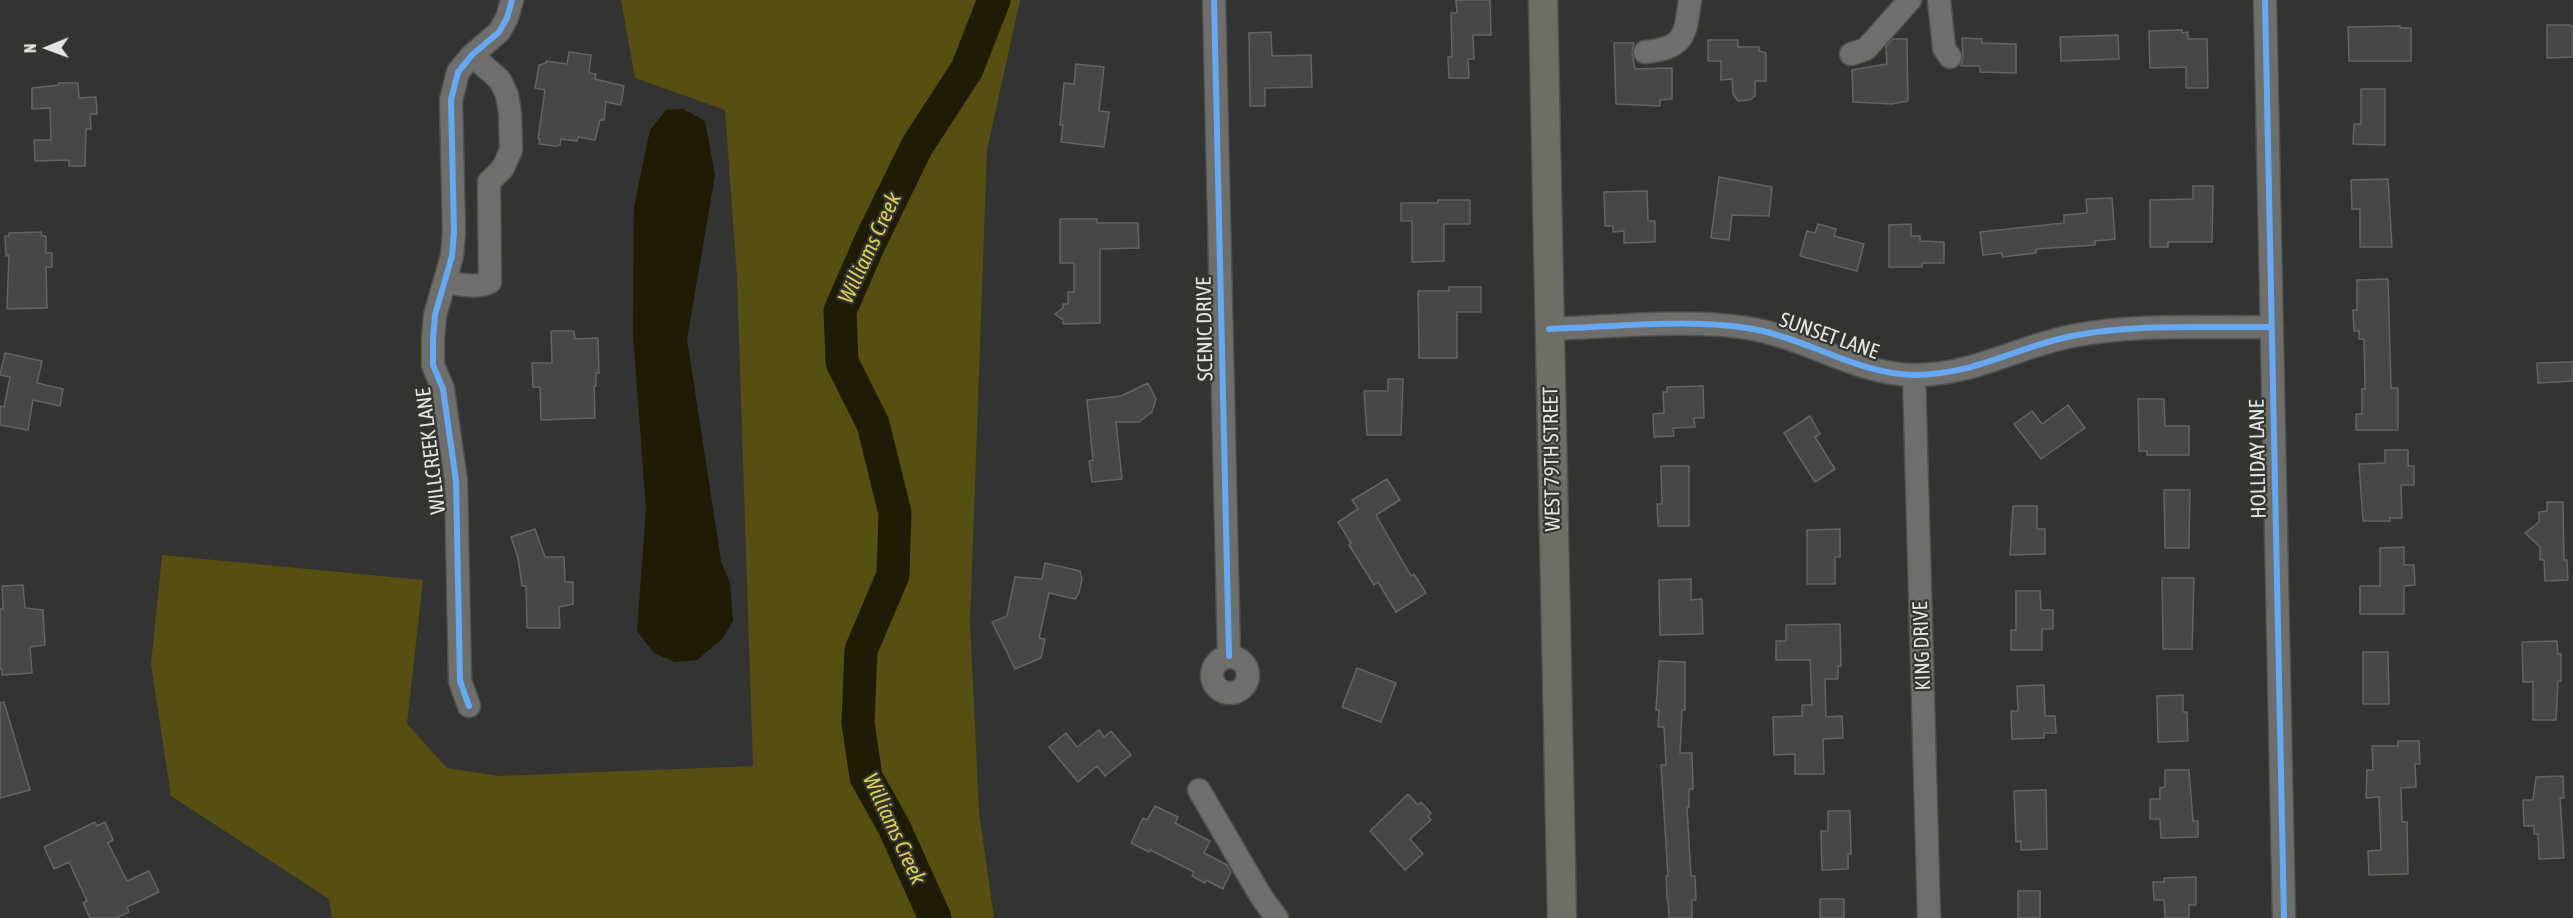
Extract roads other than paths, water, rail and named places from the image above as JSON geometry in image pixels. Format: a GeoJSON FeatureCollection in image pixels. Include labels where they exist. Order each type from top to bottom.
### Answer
{"type":"FeatureCollection","features":[{"type":"Feature","properties":{"kind":"main road","name":"WEST 79TH STREET"},"geometry":{"type":"LineString","coordinates":[[1544,0],[1562,918]]}},
{"type":"Feature","properties":{"kind":"street","name":"WILLCREEK LANE"},"geometry":{"type":"LineString","coordinates":[[470,706],[460,681],[456,481],[443,389],[433,365],[434,323],[452,256],[454,232],[451,100],[458,72],[472,55],[488,44],[503,25],[512,0]]}},
{"type":"Feature","properties":{"kind":"street","name":"SCENIC DRIVE"},"geometry":{"type":"LineString","coordinates":[[1214,0],[1229,656]]}},
{"type":"Feature","properties":{"kind":"street"},"geometry":{"type":"LineString","coordinates":[[1645,52],[1666,50],[1679,42],[1686,26],[1690,0]]}},
{"type":"Feature","properties":{"kind":"street"},"geometry":{"type":"LineString","coordinates":[[1851,54],[1866,49],[1910,0]]}},
{"type":"Feature","properties":{"kind":"street"},"geometry":{"type":"LineString","coordinates":[[1939,0],[1944,48],[1950,57]]}},
{"type":"Feature","properties":{"kind":"street","name":"HOLLIDAY LANE"},"geometry":{"type":"LineString","coordinates":[[2265,0],[2284,918]]}},
{"type":"Feature","properties":{"kind":"street"},"geometry":{"type":"LineString","coordinates":[[445,282],[462,285],[490,282],[489,182],[503,168],[511,150],[507,95],[500,80],[472,55]]}},
{"type":"Feature","properties":{"kind":"street"},"geometry":{"type":"LineString","coordinates":[[453,181],[489,182]]}},
{"type":"Feature","properties":{"kind":"street","name":"SUNSET LANE"},"geometry":{"type":"LineString","coordinates":[[1550,329],[1699,324],[1744,327],[1795,340],[1869,369],[1914,375],[1940,374],[1975,368],[2048,342],[2089,333],[2132,329],[2272,327]]}},
{"type":"Feature","properties":{"kind":"street","name":"KING DRIVE"},"geometry":{"type":"LineString","coordinates":[[1914,375],[1929,918]]}},
{"type":"Feature","properties":{"kind":"street"},"geometry":{"type":"LineString","coordinates":[[1199,790],[1262,898],[1277,918]]}},
{"type":"Feature","properties":{"kind":"waterway","name":"Williams Creek"},"geometry":{"type":"LineString","coordinates":[[935,918],[894,827],[866,777],[858,723],[861,650],[893,575],[895,513],[873,424],[842,362],[840,311],[870,242],[917,146],[967,69],[994,0]]}}]}
